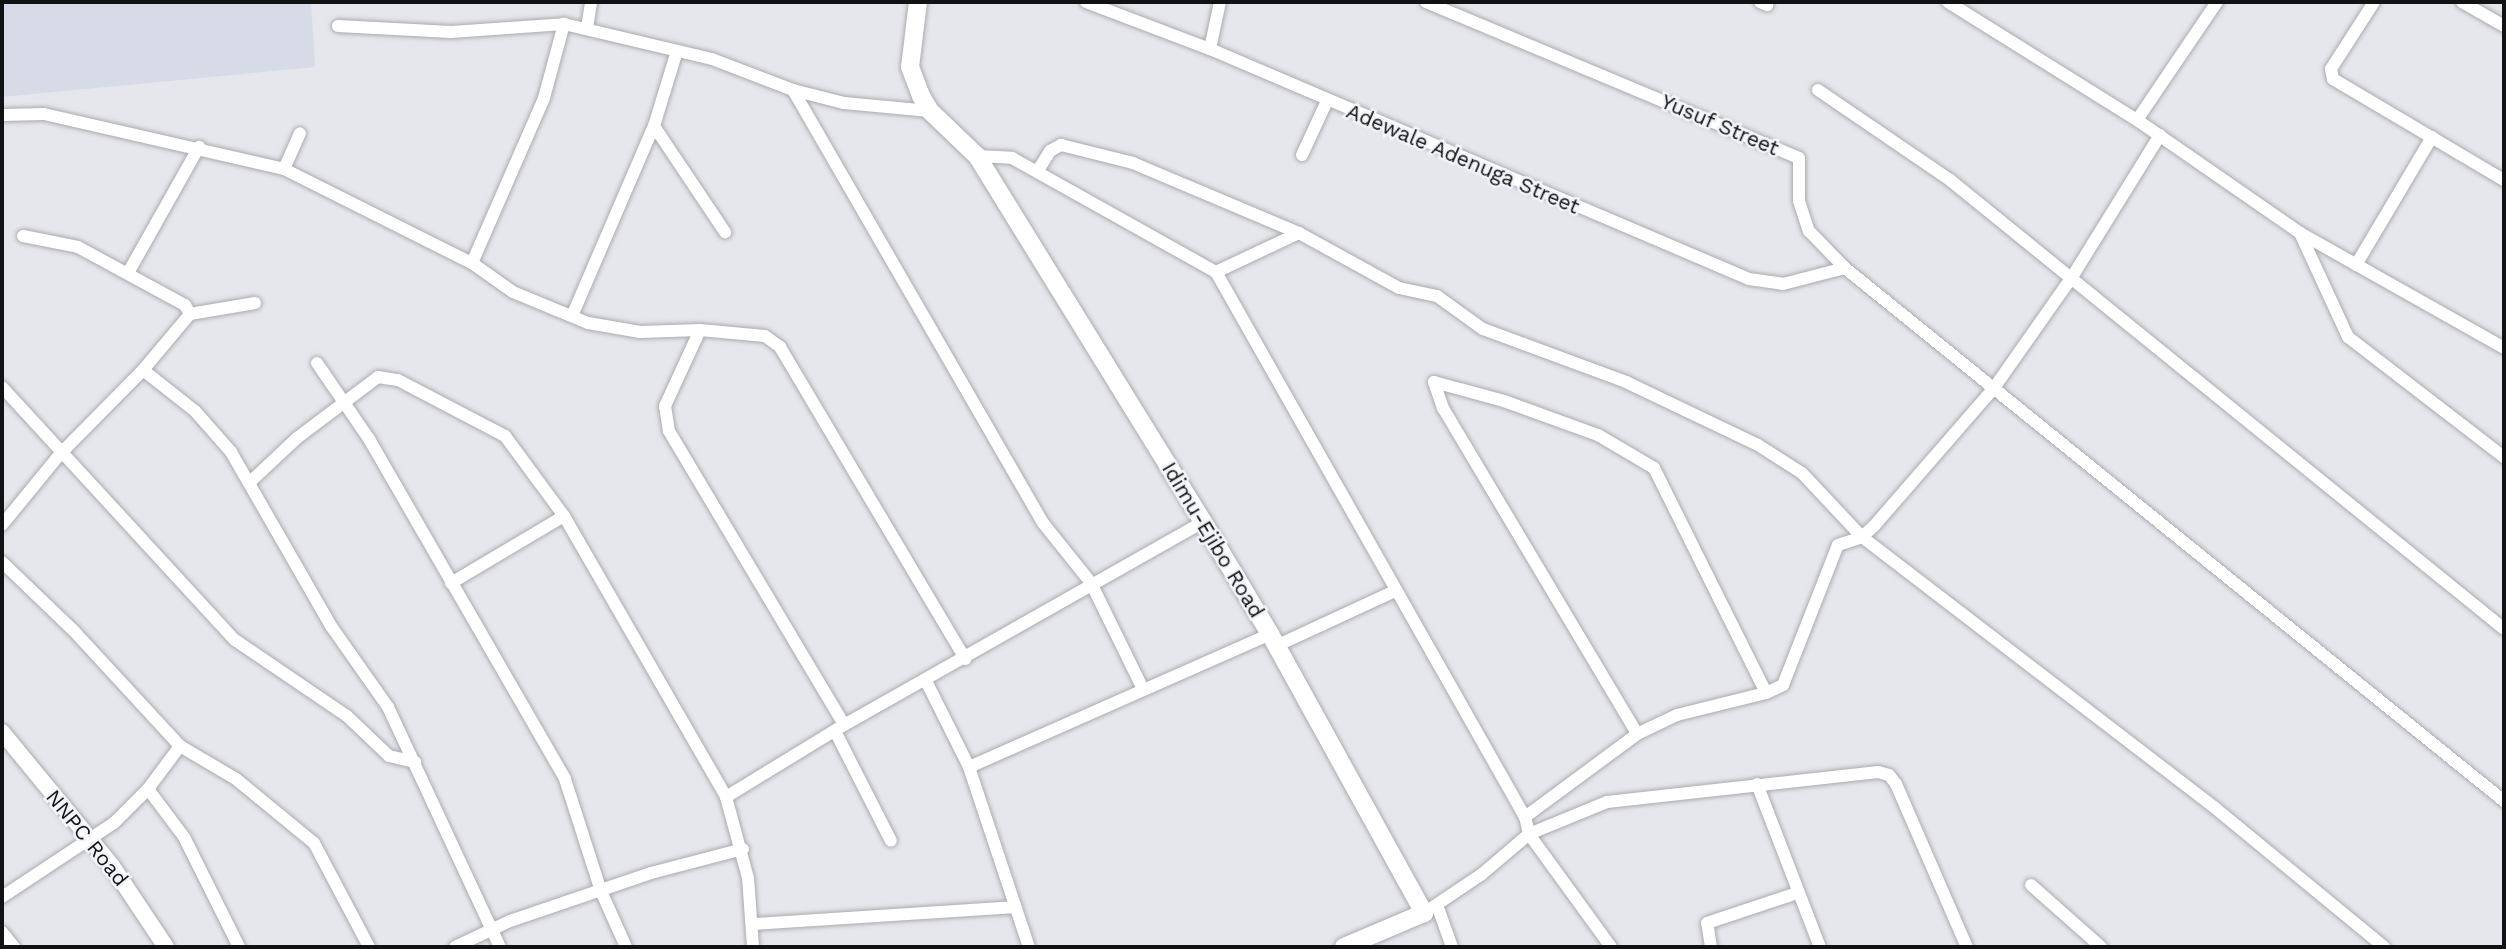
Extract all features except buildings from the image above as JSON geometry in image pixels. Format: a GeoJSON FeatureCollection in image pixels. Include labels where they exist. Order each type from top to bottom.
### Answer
{"type":"FeatureCollection","features":[{"type":"Feature","properties":{"kind":"main road"},"geometry":{"type":"LineString","coordinates":[[918,2],[910,67],[930,111]]}},
{"type":"Feature","properties":{"kind":"main road","name":"Idimu-Ejibo Road"},"geometry":{"type":"LineString","coordinates":[[930,111],[977,156],[1203,522],[1430,909]]}},
{"type":"Feature","properties":{"kind":"main road"},"geometry":{"type":"LineString","coordinates":[[1344,947],[1430,909]]}},
{"type":"Feature","properties":{"kind":"street"},"geometry":{"type":"LineString","coordinates":[[587,28],[592,2]]}},
{"type":"Feature","properties":{"kind":"street","name":"Adewale Adenuga Street"},"geometry":{"type":"LineString","coordinates":[[1086,2],[1210,49],[1326,101],[1749,279],[1783,284],[1845,268]]}},
{"type":"Feature","properties":{"kind":"street"},"geometry":{"type":"LineString","coordinates":[[1210,49],[1220,2]]}},
{"type":"Feature","properties":{"kind":"street","name":"Yusuf Street"},"geometry":{"type":"LineString","coordinates":[[1426,2],[1799,158],[1799,201],[1809,231],[1845,268],[2504,801]]}},
{"type":"Feature","properties":{"kind":"street"},"geometry":{"type":"LineString","coordinates":[[1948,2],[2160,135],[2300,233],[2504,348]]}},
{"type":"Feature","properties":{"kind":"street"},"geometry":{"type":"LineString","coordinates":[[2374,2],[2331,75],[2504,180]]}},
{"type":"Feature","properties":{"kind":"street"},"geometry":{"type":"LineString","coordinates":[[2462,2],[2504,26]]}},
{"type":"Feature","properties":{"kind":"street"},"geometry":{"type":"LineString","coordinates":[[2137,120],[2213,3]]}},
{"type":"Feature","properties":{"kind":"street"},"geometry":{"type":"LineString","coordinates":[[472,263],[544,98],[564,24]]}},
{"type":"Feature","properties":{"kind":"street"},"geometry":{"type":"LineString","coordinates":[[338,26],[452,32],[564,24],[712,59],[793,90],[873,108],[930,111]]}},
{"type":"Feature","properties":{"kind":"street"},"geometry":{"type":"LineString","coordinates":[[572,316],[654,126],[677,51]]}},
{"type":"Feature","properties":{"kind":"street"},"geometry":{"type":"LineString","coordinates":[[793,90],[1043,523],[1091,583],[1143,689]]}},
{"type":"Feature","properties":{"kind":"street"},"geometry":{"type":"LineString","coordinates":[[1818,90],[1950,180],[2504,629]]}},
{"type":"Feature","properties":{"kind":"street"},"geometry":{"type":"LineString","coordinates":[[1302,155],[1326,101]]}},
{"type":"Feature","properties":{"kind":"street"},"geometry":{"type":"LineString","coordinates":[[2,115],[44,114],[199,147],[284,169],[472,263],[513,292],[588,323],[640,332],[700,330],[765,336],[780,347],[965,659]]}},
{"type":"Feature","properties":{"kind":"street"},"geometry":{"type":"LineString","coordinates":[[654,126],[725,232]]}},
{"type":"Feature","properties":{"kind":"street"},"geometry":{"type":"LineString","coordinates":[[284,169],[300,133]]}},
{"type":"Feature","properties":{"kind":"street"},"geometry":{"type":"LineString","coordinates":[[1525,817],[1637,734],[1677,715],[1766,693],[1786,680],[1838,545],[1862,537],[1994,388],[2072,277],[2160,135]]}},
{"type":"Feature","properties":{"kind":"street"},"geometry":{"type":"LineString","coordinates":[[2356,264],[2432,137]]}},
{"type":"Feature","properties":{"kind":"street"},"geometry":{"type":"LineString","coordinates":[[1037,172],[1050,151],[1061,145],[1133,163],[1188,183],[1238,210],[1298,233],[1399,288],[1437,296],[1483,329],[1626,382],[1758,445],[1802,473],[1862,537],[2215,808],[2385,947]]}},
{"type":"Feature","properties":{"kind":"street"},"geometry":{"type":"LineString","coordinates":[[128,273],[199,147]]}},
{"type":"Feature","properties":{"kind":"street"},"geometry":{"type":"LineString","coordinates":[[977,156],[1012,158],[1216,272],[1525,817],[1529,834],[1611,947]]}},
{"type":"Feature","properties":{"kind":"street"},"geometry":{"type":"LineString","coordinates":[[1216,272],[1298,233]]}},
{"type":"Feature","properties":{"kind":"street"},"geometry":{"type":"LineString","coordinates":[[2300,233],[2348,337],[2504,457]]}},
{"type":"Feature","properties":{"kind":"street"},"geometry":{"type":"LineString","coordinates":[[23,236],[78,247],[186,305],[190,314]]}},
{"type":"Feature","properties":{"kind":"street"},"geometry":{"type":"LineString","coordinates":[[2,525],[61,453],[143,370],[190,314],[255,303]]}},
{"type":"Feature","properties":{"kind":"street"},"geometry":{"type":"LineString","coordinates":[[700,330],[665,406],[669,430],[839,728],[891,841]]}},
{"type":"Feature","properties":{"kind":"street"},"geometry":{"type":"LineString","coordinates":[[317,363],[369,439],[565,779],[601,891],[626,947]]}},
{"type":"Feature","properties":{"kind":"street"},"geometry":{"type":"LineString","coordinates":[[143,370],[215,431],[249,483],[331,626],[388,707],[495,929],[500,947]]}},
{"type":"Feature","properties":{"kind":"street"},"geometry":{"type":"LineString","coordinates":[[249,483],[297,438],[369,382],[388,376],[448,404],[511,442],[564,516],[726,797],[743,849],[754,925],[753,947]]}},
{"type":"Feature","properties":{"kind":"street"},"geometry":{"type":"LineString","coordinates":[[1637,734],[1443,408],[1434,382],[1504,401],[1598,435],[1654,468],[1766,693]]}},
{"type":"Feature","properties":{"kind":"street"},"geometry":{"type":"LineString","coordinates":[[2,387],[234,640],[347,716],[389,756],[415,762]]}},
{"type":"Feature","properties":{"kind":"street"},"geometry":{"type":"LineString","coordinates":[[451,583],[564,516]]}},
{"type":"Feature","properties":{"kind":"street"},"geometry":{"type":"LineString","coordinates":[[726,797],[839,728],[1203,522]]}},
{"type":"Feature","properties":{"kind":"street"},"geometry":{"type":"LineString","coordinates":[[2,562],[73,630],[180,746],[236,779],[314,843],[328,864],[369,947]]}},
{"type":"Feature","properties":{"kind":"street"},"geometry":{"type":"LineString","coordinates":[[969,767],[1143,689],[1395,591]]}},
{"type":"Feature","properties":{"kind":"street"},"geometry":{"type":"LineString","coordinates":[[926,681],[969,767],[1029,947]]}},
{"type":"Feature","properties":{"kind":"street","name":"NNPC Road"},"geometry":{"type":"LineString","coordinates":[[2,732],[91,839],[166,947]]}},
{"type":"Feature","properties":{"kind":"street"},"geometry":{"type":"LineString","coordinates":[[2,897],[91,839],[148,789],[180,746]]}},
{"type":"Feature","properties":{"kind":"street"},"geometry":{"type":"LineString","coordinates":[[1452,947],[1430,909],[1529,834],[1607,802],[1878,772],[1889,775],[1967,947]]}},
{"type":"Feature","properties":{"kind":"street"},"geometry":{"type":"LineString","coordinates":[[1757,785],[1820,947]]}},
{"type":"Feature","properties":{"kind":"street"},"geometry":{"type":"LineString","coordinates":[[148,789],[184,837],[239,947]]}},
{"type":"Feature","properties":{"kind":"street"},"geometry":{"type":"LineString","coordinates":[[455,947],[495,929],[601,891],[743,849]]}},
{"type":"Feature","properties":{"kind":"street"},"geometry":{"type":"LineString","coordinates":[[2031,885],[2101,947]]}},
{"type":"Feature","properties":{"kind":"street"},"geometry":{"type":"LineString","coordinates":[[1711,947],[1707,923],[1797,893]]}},
{"type":"Feature","properties":{"kind":"street"},"geometry":{"type":"LineString","coordinates":[[754,925],[1014,907]]}},
{"type":"Feature","properties":{"kind":"street"},"geometry":{"type":"LineString","coordinates":[[2,932],[14,947]]}},
{"type":"Feature","properties":{"kind":"shaded area"},"geometry":{"type":"Polygon","coordinates":[[[2,2],[311,2],[315,67],[2,97],[2,2]]]}}]}
